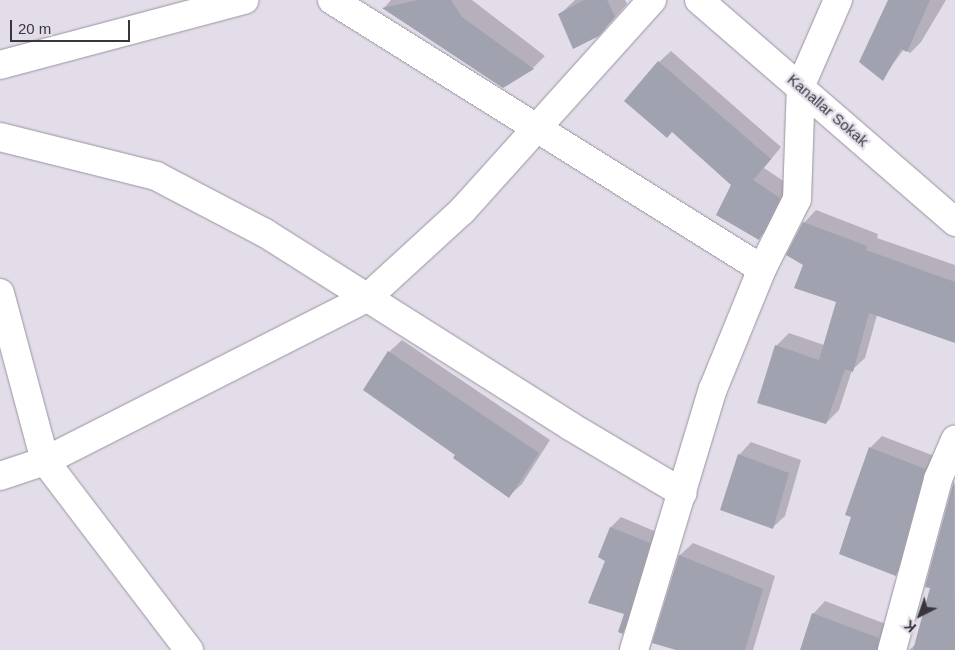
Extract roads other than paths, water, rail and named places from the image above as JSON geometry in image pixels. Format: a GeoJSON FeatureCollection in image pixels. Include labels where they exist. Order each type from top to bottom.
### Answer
{"type":"FeatureCollection","features":[{"type":"Feature","properties":{"kind":"street"},"geometry":{"type":"LineString","coordinates":[[0,65],[244,0]]}},
{"type":"Feature","properties":{"kind":"street"},"geometry":{"type":"LineString","coordinates":[[332,0],[762,269]]}},
{"type":"Feature","properties":{"kind":"street"},"geometry":{"type":"LineString","coordinates":[[0,476],[45,461],[368,297],[462,211],[539,129],[652,0]]}},
{"type":"Feature","properties":{"kind":"street","name":"Kanallar Sokak"},"geometry":{"type":"LineString","coordinates":[[699,0],[801,85],[955,222]]}},
{"type":"Feature","properties":{"kind":"street"},"geometry":{"type":"LineString","coordinates":[[634,650],[713,389],[762,269],[796,199],[801,85],[838,0]]}},
{"type":"Feature","properties":{"kind":"street"},"geometry":{"type":"LineString","coordinates":[[0,137],[156,176],[265,233],[570,426],[683,492]]}},
{"type":"Feature","properties":{"kind":"street"},"geometry":{"type":"LineString","coordinates":[[0,293],[45,461],[189,650]]}},
{"type":"Feature","properties":{"kind":"street"},"geometry":{"type":"LineString","coordinates":[[892,650],[938,479],[955,440]]}}]}
